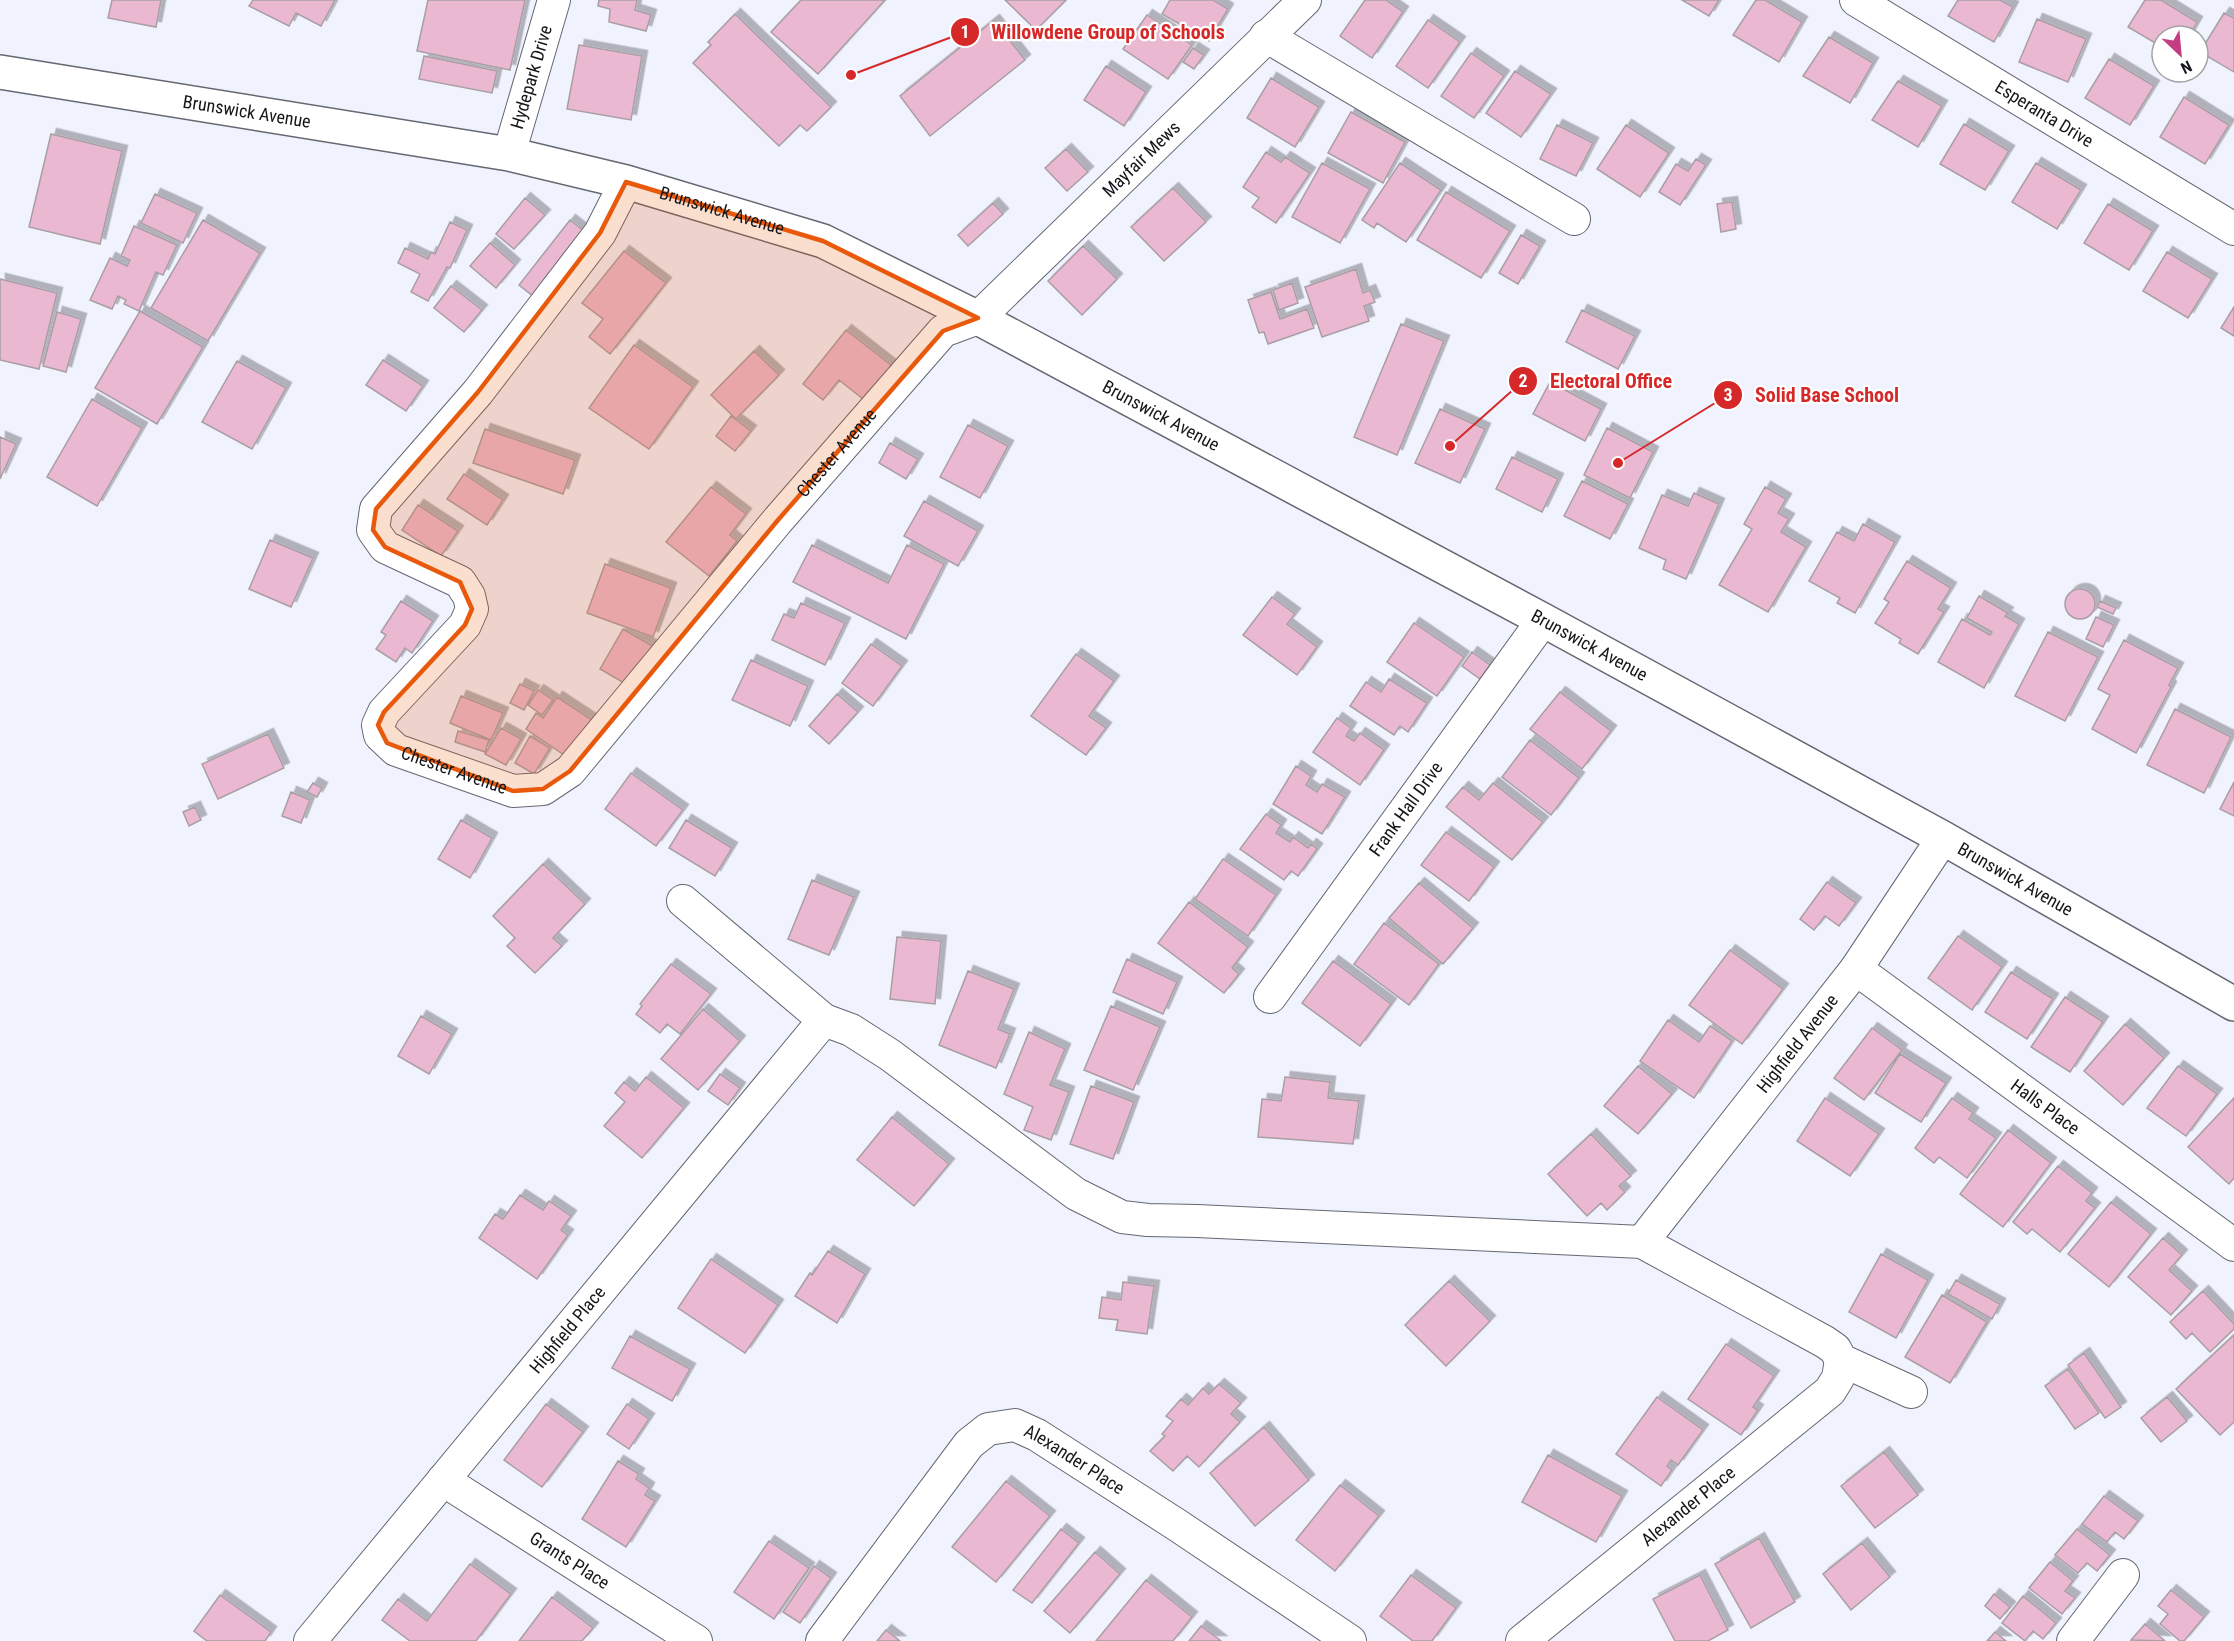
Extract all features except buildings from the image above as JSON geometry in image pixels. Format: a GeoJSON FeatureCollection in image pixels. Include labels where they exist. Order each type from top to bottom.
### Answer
{"type":"FeatureCollection","features":[{"type":"Feature","properties":{"kind":"main road","name":"Brunswick Avenue"},"geometry":{"type":"LineString","coordinates":[[0,72],[509,154],[626,182],[823,241],[978,318],[1543,620],[1943,838],[2234,1004]]}},
{"type":"Feature","properties":{"kind":"street","name":"Hydepark Drive"},"geometry":{"type":"LineString","coordinates":[[509,154],[554,0]]}},
{"type":"Feature","properties":{"kind":"street","name":"Mayfair Mews"},"geometry":{"type":"LineString","coordinates":[[978,318],[1305,0]]}},
{"type":"Feature","properties":{"kind":"street","name":"Esperanta Drive"},"geometry":{"type":"LineString","coordinates":[[1856,0],[2234,229]]}},
{"type":"Feature","properties":{"kind":"street"},"geometry":{"type":"LineString","coordinates":[[1266,36],[1574,219]]}},
{"type":"Feature","properties":{"kind":"street","name":"Chester Avenue"},"geometry":{"type":"LineString","coordinates":[[626,182],[600,233],[478,392],[376,509],[372,530],[384,547],[460,582],[469,596],[472,609],[465,625],[384,712],[378,725],[380,735],[396,750],[513,791],[543,789],[570,771],[778,520],[943,332],[978,318]]}},
{"type":"Feature","properties":{"kind":"street","name":"Frank Hall Drive"},"geometry":{"type":"LineString","coordinates":[[1270,997],[1543,620]]}},
{"type":"Feature","properties":{"kind":"street","name":"Highfield Avenue"},"geometry":{"type":"LineString","coordinates":[[1642,1242],[1856,969],[1943,838]]}},
{"type":"Feature","properties":{"kind":"street"},"geometry":{"type":"LineString","coordinates":[[683,901],[824,1020],[851,1030],[870,1042],[1076,1194],[1122,1217],[1642,1242],[1825,1342],[1835,1349],[1841,1360],[1911,1392]]}},
{"type":"Feature","properties":{"kind":"street","name":"Halls Place"},"geometry":{"type":"LineString","coordinates":[[1856,969],[2234,1245]]}},
{"type":"Feature","properties":{"kind":"street","name":"Highfield Place"},"geometry":{"type":"LineString","coordinates":[[310,1641],[824,1020]]}},
{"type":"Feature","properties":{"kind":"street","name":"Alexander Place"},"geometry":{"type":"LineString","coordinates":[[1522,1641],[1830,1391],[1838,1378],[1841,1360]]}},
{"type":"Feature","properties":{"kind":"street","name":"Alexander Place"},"geometry":{"type":"LineString","coordinates":[[822,1641],[969,1443],[988,1429],[1015,1425],[1037,1435],[1177,1525],[1350,1641]]}},
{"type":"Feature","properties":{"kind":"street","name":"Grants Place"},"geometry":{"type":"LineString","coordinates":[[443,1480],[696,1641]]}},
{"type":"Feature","properties":{"kind":"street"},"geometry":{"type":"LineString","coordinates":[[2073,1641],[2122,1575]]}},
{"type":"Feature","properties":{"kind":"highlighted area"},"geometry":{"type":"Polygon","coordinates":[[[626,182],[823,241],[978,318],[943,331],[778,520],[570,771],[543,789],[513,791],[387,743],[378,725],[384,712],[465,625],[472,609],[460,582],[385,547],[373,530],[376,509],[478,392],[600,233],[626,182]]]}},
{"type":"Feature","properties":{"kind":"place","name":"Willowdene Group of Schools"},"geometry":{"type":"Point","coordinates":[851,75]}},
{"type":"Feature","properties":{"kind":"place","name":"Electoral Office"},"geometry":{"type":"Point","coordinates":[1450,446]}},
{"type":"Feature","properties":{"kind":"place","name":"Solid Base School"},"geometry":{"type":"Point","coordinates":[1618,463]}}]}
